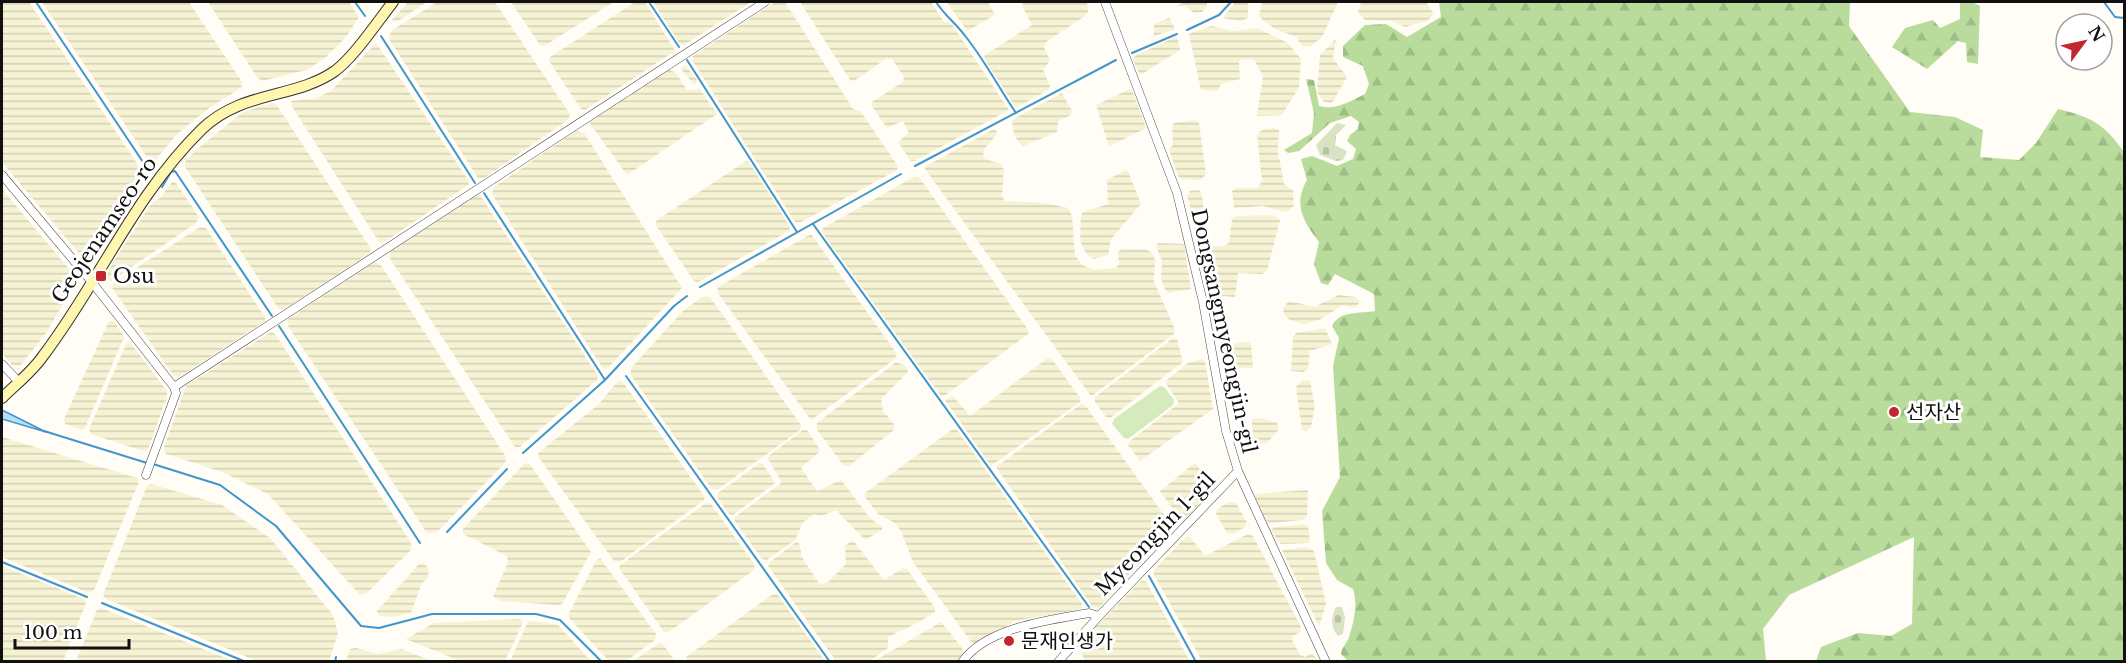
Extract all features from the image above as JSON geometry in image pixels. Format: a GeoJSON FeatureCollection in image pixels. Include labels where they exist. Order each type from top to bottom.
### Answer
{"type":"FeatureCollection","features":[{"type":"Feature","properties":{"kind":"main road","name":"Geojenamseo-ro"},"geometry":{"type":"LineString","coordinates":[[2,398],[43,357],[162,172],[204,127],[223,112],[262,96],[309,84],[335,71],[393,2]]}},
{"type":"Feature","properties":{"kind":"street"},"geometry":{"type":"LineString","coordinates":[[174,387],[765,2]]}},
{"type":"Feature","properties":{"kind":"street","name":"Dongsangmyeongjin-gil"},"geometry":{"type":"LineString","coordinates":[[1105,2],[1177,193],[1201,292],[1226,431],[1238,471],[1326,662]]}},
{"type":"Feature","properties":{"kind":"street"},"geometry":{"type":"LineString","coordinates":[[2,175],[91,281],[174,387],[176,393],[146,475]]}},
{"type":"Feature","properties":{"kind":"street"},"geometry":{"type":"LineString","coordinates":[[2,364],[18,381]]}},
{"type":"Feature","properties":{"kind":"street","name":"Myeongjin 1-gil"},"geometry":{"type":"LineString","coordinates":[[962,662],[969,651],[1018,627],[1089,613],[1099,616],[1238,471]]}},
{"type":"Feature","properties":{"kind":"street"},"geometry":{"type":"LineString","coordinates":[[1058,662],[1099,616]]}},
{"type":"Feature","properties":{"kind":"shaded area"},"geometry":{"type":"Polygon","coordinates":[[[2,2],[29,2],[142,171],[144,177],[90,258],[83,258],[2,162],[2,2]]]}},
{"type":"Feature","properties":{"kind":"shaded area"},"geometry":{"type":"Polygon","coordinates":[[[42,2],[189,2],[242,82],[241,88],[209,108],[176,135],[155,161],[149,160],[42,2]]]}},
{"type":"Feature","properties":{"kind":"shaded area"},"geometry":{"type":"Polygon","coordinates":[[[208,2],[349,2],[359,17],[346,37],[324,59],[306,70],[262,81],[257,77],[208,2]]]}},
{"type":"Feature","properties":{"kind":"shaded area"},"geometry":{"type":"Polygon","coordinates":[[[408,2],[427,2],[398,21],[391,21],[408,2]]]}},
{"type":"Feature","properties":{"kind":"shaded area"},"geometry":{"type":"Polygon","coordinates":[[[437,2],[495,2],[570,114],[569,119],[484,178],[478,178],[389,39],[391,31],[437,2]]]}},
{"type":"Feature","properties":{"kind":"shaded area"},"geometry":{"type":"Polygon","coordinates":[[[511,2],[614,2],[544,46],[540,45],[511,2]]]}},
{"type":"Feature","properties":{"kind":"shaded area"},"geometry":{"type":"Polygon","coordinates":[[[635,2],[645,2],[675,51],[585,110],[581,109],[549,61],[550,57],[635,2]]]}},
{"type":"Feature","properties":{"kind":"shaded area"},"geometry":{"type":"Polygon","coordinates":[[[653,2],[751,2],[684,45],[680,44],[653,2]]]}},
{"type":"Feature","properties":{"kind":"shaded area"},"geometry":{"type":"Polygon","coordinates":[[[775,2],[785,2],[853,109],[861,112],[898,166],[897,170],[801,222],[795,222],[692,60],[693,56],[775,2]]]}},
{"type":"Feature","properties":{"kind":"shaded area"},"geometry":{"type":"Polygon","coordinates":[[[800,2],[931,2],[944,22],[951,23],[1009,110],[915,161],[911,161],[898,142],[909,133],[903,121],[887,128],[872,106],[872,102],[903,82],[904,77],[892,59],[887,58],[854,81],[850,80],[800,2]]]}},
{"type":"Feature","properties":{"kind":"shaded area"},"geometry":{"type":"Polygon","coordinates":[[[947,2],[988,2],[995,15],[967,31],[947,2]]]}},
{"type":"Feature","properties":{"kind":"shaded area"},"geometry":{"type":"Polygon","coordinates":[[[1024,2],[1087,2],[1088,12],[1046,42],[1044,47],[1050,60],[1043,70],[1050,86],[1048,90],[1016,108],[984,58],[985,55],[1032,25],[1022,5],[1024,2]]]}},
{"type":"Feature","properties":{"kind":"shaded area"},"geometry":{"type":"Polygon","coordinates":[[[1184,2],[1207,2],[1207,7],[1202,12],[1194,13],[1185,6],[1175,7],[1184,2]]]}},
{"type":"Feature","properties":{"kind":"shaded area"},"geometry":{"type":"Polygon","coordinates":[[[1235,2],[1248,2],[1248,18],[1240,21],[1223,18],[1235,2]]]}},
{"type":"Feature","properties":{"kind":"shaded area"},"geometry":{"type":"Polygon","coordinates":[[[1262,2],[1338,2],[1322,37],[1311,46],[1303,47],[1296,37],[1275,29],[1259,16],[1262,2]]]}},
{"type":"Feature","properties":{"kind":"shaded area"},"geometry":{"type":"Polygon","coordinates":[[[1361,2],[1426,2],[1434,14],[1427,21],[1405,27],[1392,21],[1365,20],[1358,12],[1361,2]]]}},
{"type":"Feature","properties":{"kind":"shaded area"},"geometry":{"type":"Polygon","coordinates":[[[1169,18],[1175,28],[1154,36],[1154,24],[1169,18]]]}},
{"type":"Feature","properties":{"kind":"shaded area"},"geometry":{"type":"Polygon","coordinates":[[[1211,26],[1234,31],[1257,28],[1288,43],[1301,59],[1299,87],[1282,115],[1257,116],[1263,76],[1254,60],[1242,59],[1239,62],[1240,79],[1221,84],[1218,91],[1201,90],[1189,34],[1211,26]]]}},
{"type":"Feature","properties":{"kind":"shaded area"},"geometry":{"type":"Polygon","coordinates":[[[1175,37],[1178,39],[1180,50],[1142,74],[1139,73],[1133,60],[1135,56],[1175,37]]]}},
{"type":"Feature","properties":{"kind":"shaded area"},"geometry":{"type":"Polygon","coordinates":[[[1336,39],[1333,58],[1347,77],[1332,103],[1324,102],[1317,92],[1320,55],[1336,39]]]}},
{"type":"Feature","properties":{"kind":"shaded area"},"geometry":{"type":"Polygon","coordinates":[[[376,43],[469,181],[468,185],[383,243],[379,242],[291,105],[291,101],[316,98],[331,91],[376,43]]]}},
{"type":"Feature","properties":{"kind":"shaded area"},"geometry":{"type":"Polygon","coordinates":[[[685,65],[698,81],[694,85],[681,69],[685,65]]]}},
{"type":"Feature","properties":{"kind":"shaded area"},"geometry":{"type":"Polygon","coordinates":[[[668,69],[676,73],[687,90],[700,89],[717,114],[627,175],[589,122],[668,69]]]}},
{"type":"Feature","properties":{"kind":"shaded area"},"geometry":{"type":"Polygon","coordinates":[[[1132,90],[1146,128],[1110,146],[1096,105],[1132,90]]]}},
{"type":"Feature","properties":{"kind":"shaded area"},"geometry":{"type":"Polygon","coordinates":[[[1062,93],[1072,111],[1071,115],[1058,121],[1057,132],[1023,146],[1020,144],[1014,135],[1012,120],[1062,93]]]}},
{"type":"Feature","properties":{"kind":"shaded area"},"geometry":{"type":"Polygon","coordinates":[[[272,103],[276,104],[371,249],[370,253],[283,310],[278,308],[185,167],[185,162],[196,150],[243,112],[272,103]]]}},
{"type":"Feature","properties":{"kind":"shaded area"},"geometry":{"type":"Polygon","coordinates":[[[1196,120],[1199,122],[1206,174],[1201,180],[1182,179],[1178,176],[1169,149],[1173,145],[1172,126],[1174,123],[1196,120]]]}},
{"type":"Feature","properties":{"kind":"shaded area"},"geometry":{"type":"Polygon","coordinates":[[[994,129],[998,133],[985,148],[983,155],[985,159],[1001,164],[1004,170],[1002,196],[1005,201],[1044,203],[1068,208],[1072,216],[1075,255],[1082,265],[1093,270],[1116,268],[1119,264],[1118,252],[1122,249],[1146,249],[1152,253],[1155,260],[1154,281],[1175,330],[1174,334],[1093,395],[1090,395],[925,169],[926,166],[994,129]]]}},
{"type":"Feature","properties":{"kind":"shaded area"},"geometry":{"type":"Polygon","coordinates":[[[1264,129],[1279,130],[1278,152],[1284,184],[1293,190],[1294,206],[1286,212],[1263,206],[1234,208],[1232,191],[1236,188],[1258,188],[1262,181],[1257,134],[1264,129]]]}},
{"type":"Feature","properties":{"kind":"shaded area"},"geometry":{"type":"Polygon","coordinates":[[[576,131],[584,133],[682,288],[607,369],[602,367],[492,194],[494,187],[576,131]]]}},
{"type":"Feature","properties":{"kind":"shaded area"},"geometry":{"type":"Polygon","coordinates":[[[746,161],[749,162],[790,227],[789,231],[698,282],[694,281],[655,224],[657,220],[746,161]]]}},
{"type":"Feature","properties":{"kind":"shaded area"},"geometry":{"type":"Polygon","coordinates":[[[1125,170],[1128,171],[1141,204],[1111,239],[1108,255],[1094,259],[1086,253],[1080,241],[1081,216],[1083,212],[1108,204],[1107,180],[1125,170]]]}},
{"type":"Feature","properties":{"kind":"shaded area"},"geometry":{"type":"Polygon","coordinates":[[[914,177],[919,177],[1029,331],[944,396],[941,396],[822,232],[823,228],[914,177]]]}},
{"type":"Feature","properties":{"kind":"shaded area"},"geometry":{"type":"Polygon","coordinates":[[[172,182],[176,183],[199,217],[196,223],[111,281],[105,275],[151,204],[161,197],[172,182]]]}},
{"type":"Feature","properties":{"kind":"shaded area"},"geometry":{"type":"Polygon","coordinates":[[[2,189],[74,275],[76,282],[46,333],[20,366],[12,365],[2,353],[2,189]]]}},
{"type":"Feature","properties":{"kind":"shaded area"},"geometry":{"type":"Polygon","coordinates":[[[1199,190],[1202,194],[1204,212],[1192,214],[1187,196],[1190,191],[1199,190]]]}},
{"type":"Feature","properties":{"kind":"shaded area"},"geometry":{"type":"Polygon","coordinates":[[[476,195],[480,195],[598,376],[597,380],[520,447],[515,447],[389,257],[390,252],[476,195]]]}},
{"type":"Feature","properties":{"kind":"shaded area"},"geometry":{"type":"Polygon","coordinates":[[[1273,215],[1280,220],[1267,271],[1262,274],[1238,273],[1235,297],[1212,295],[1200,249],[1203,246],[1224,246],[1229,243],[1232,219],[1236,216],[1273,215]]]}},
{"type":"Feature","properties":{"kind":"shaded area"},"geometry":{"type":"Polygon","coordinates":[[[200,227],[206,228],[265,317],[265,321],[179,377],[174,376],[112,288],[113,283],[200,227]]]}},
{"type":"Feature","properties":{"kind":"shaded area"},"geometry":{"type":"Polygon","coordinates":[[[811,234],[897,354],[895,359],[811,420],[717,292],[718,287],[811,234]]]}},
{"type":"Feature","properties":{"kind":"shaded area"},"geometry":{"type":"Polygon","coordinates":[[[1158,243],[1184,244],[1191,289],[1168,293],[1165,289],[1161,279],[1162,261],[1156,246],[1158,243]]]}},
{"type":"Feature","properties":{"kind":"shaded area"},"geometry":{"type":"Polygon","coordinates":[[[375,262],[380,264],[506,457],[505,463],[437,532],[427,533],[288,326],[288,319],[375,262]]]}},
{"type":"Feature","properties":{"kind":"shaded area"},"geometry":{"type":"Polygon","coordinates":[[[1339,295],[1355,297],[1360,302],[1355,308],[1343,305],[1319,320],[1304,324],[1290,320],[1284,315],[1283,308],[1289,301],[1314,307],[1339,295]]]}},
{"type":"Feature","properties":{"kind":"shaded area"},"geometry":{"type":"Polygon","coordinates":[[[702,297],[710,297],[801,425],[800,430],[717,490],[712,489],[630,374],[632,367],[683,311],[702,297]]]}},
{"type":"Feature","properties":{"kind":"shaded area"},"geometry":{"type":"Polygon","coordinates":[[[109,321],[114,321],[124,337],[85,428],[81,430],[65,424],[64,419],[109,321]]]}},
{"type":"Feature","properties":{"kind":"shaded area"},"geometry":{"type":"Polygon","coordinates":[[[1325,328],[1332,344],[1310,351],[1308,369],[1303,372],[1291,371],[1293,337],[1296,333],[1325,328]]]}},
{"type":"Feature","properties":{"kind":"shaded area"},"geometry":{"type":"Polygon","coordinates":[[[271,332],[275,334],[410,541],[412,549],[367,593],[360,595],[268,494],[222,472],[166,454],[164,447],[186,386],[271,332]]]}},
{"type":"Feature","properties":{"kind":"shaded area"},"geometry":{"type":"Polygon","coordinates":[[[1173,338],[1177,339],[1183,362],[1110,418],[1106,417],[1095,402],[1095,397],[1173,338]]]}},
{"type":"Feature","properties":{"kind":"shaded area"},"geometry":{"type":"Polygon","coordinates":[[[127,342],[132,345],[167,391],[167,397],[148,449],[143,451],[91,434],[89,429],[127,342]]]}},
{"type":"Feature","properties":{"kind":"shaded area"},"geometry":{"type":"Polygon","coordinates":[[[1248,342],[1251,344],[1253,368],[1235,368],[1231,344],[1248,342]]]}},
{"type":"Feature","properties":{"kind":"shaded area"},"geometry":{"type":"Polygon","coordinates":[[[1051,358],[1081,399],[1080,402],[991,466],[945,400],[953,396],[970,416],[1051,358]]]}},
{"type":"Feature","properties":{"kind":"shaded area"},"geometry":{"type":"Polygon","coordinates":[[[1201,359],[1205,361],[1213,409],[1140,461],[1128,445],[1130,441],[1178,404],[1166,384],[1167,380],[1188,363],[1201,359]]]}},
{"type":"Feature","properties":{"kind":"shaded area"},"geometry":{"type":"Polygon","coordinates":[[[896,362],[906,366],[908,372],[881,399],[883,411],[894,424],[894,430],[849,466],[844,466],[817,430],[817,423],[896,362]]]}},
{"type":"Feature","properties":{"kind":"shaded area"},"geometry":{"type":"Polygon","coordinates":[[[1303,380],[1310,381],[1315,406],[1311,427],[1306,431],[1302,430],[1296,387],[1303,380]]]}},
{"type":"Feature","properties":{"kind":"shaded area"},"geometry":{"type":"Polygon","coordinates":[[[618,381],[622,381],[704,496],[704,500],[620,562],[614,561],[539,458],[538,453],[598,405],[618,381]]]}},
{"type":"Feature","properties":{"kind":"shaded area"},"geometry":{"type":"Polygon","coordinates":[[[1081,404],[1085,405],[1172,526],[1099,608],[1093,607],[996,467],[1081,404]]]}},
{"type":"Feature","properties":{"kind":"shaded area"},"geometry":{"type":"Polygon","coordinates":[[[1260,418],[1277,423],[1279,429],[1267,443],[1241,448],[1241,442],[1253,436],[1252,419],[1260,418]]]}},
{"type":"Feature","properties":{"kind":"shaded area"},"geometry":{"type":"Polygon","coordinates":[[[953,429],[957,430],[1082,604],[1081,609],[1015,621],[978,643],[972,643],[913,562],[901,531],[895,523],[878,514],[865,497],[865,493],[953,429]]]}},
{"type":"Feature","properties":{"kind":"shaded area"},"geometry":{"type":"Polygon","coordinates":[[[803,430],[807,430],[819,448],[819,452],[801,468],[817,491],[841,480],[870,518],[882,527],[882,530],[865,540],[836,510],[821,516],[814,514],[803,522],[795,540],[767,560],[762,559],[734,520],[780,484],[781,481],[767,457],[803,430]]]}},
{"type":"Feature","properties":{"kind":"shaded area"},"geometry":{"type":"Polygon","coordinates":[[[2,437],[137,478],[139,482],[94,590],[89,593],[2,557],[2,437]]]}},
{"type":"Feature","properties":{"kind":"shaded area"},"geometry":{"type":"Polygon","coordinates":[[[529,463],[591,552],[562,604],[558,605],[500,601],[493,596],[508,563],[507,556],[463,534],[463,529],[524,464],[529,463]]]}},
{"type":"Feature","properties":{"kind":"shaded area"},"geometry":{"type":"Polygon","coordinates":[[[760,463],[775,483],[733,515],[729,514],[717,497],[718,493],[760,463]]]}},
{"type":"Feature","properties":{"kind":"shaded area"},"geometry":{"type":"Polygon","coordinates":[[[1195,463],[1214,488],[1185,519],[1181,520],[1160,491],[1195,463]]]}},
{"type":"Feature","properties":{"kind":"shaded area"},"geometry":{"type":"Polygon","coordinates":[[[151,484],[222,505],[270,538],[333,615],[338,633],[329,661],[257,661],[106,599],[103,595],[147,486],[151,484]]]}},
{"type":"Feature","properties":{"kind":"shaded area"},"geometry":{"type":"Polygon","coordinates":[[[1308,490],[1307,517],[1302,520],[1270,523],[1265,520],[1254,494],[1308,490]]]}},
{"type":"Feature","properties":{"kind":"shaded area"},"geometry":{"type":"Polygon","coordinates":[[[1229,502],[1236,503],[1247,522],[1246,526],[1233,534],[1227,533],[1216,514],[1217,509],[1229,502]]]}},
{"type":"Feature","properties":{"kind":"shaded area"},"geometry":{"type":"Polygon","coordinates":[[[706,503],[711,504],[755,565],[754,570],[669,632],[664,632],[619,568],[620,565],[706,503]]]}},
{"type":"Feature","properties":{"kind":"shaded area"},"geometry":{"type":"Polygon","coordinates":[[[1305,524],[1308,526],[1310,541],[1308,543],[1281,544],[1271,531],[1274,527],[1305,524]]]}},
{"type":"Feature","properties":{"kind":"shaded area"},"geometry":{"type":"Polygon","coordinates":[[[1248,534],[1253,536],[1301,627],[1300,632],[1293,636],[1292,640],[1300,655],[1305,657],[1312,653],[1318,661],[1202,661],[1154,575],[1154,570],[1186,537],[1190,537],[1205,556],[1248,534]]]}},
{"type":"Feature","properties":{"kind":"shaded area"},"geometry":{"type":"Polygon","coordinates":[[[853,540],[884,580],[903,568],[907,569],[935,608],[935,612],[888,637],[888,648],[870,661],[836,661],[768,566],[796,542],[799,543],[802,557],[820,585],[828,582],[846,564],[845,546],[853,540]]]}},
{"type":"Feature","properties":{"kind":"shaded area"},"geometry":{"type":"Polygon","coordinates":[[[1307,547],[1314,551],[1326,604],[1319,626],[1282,550],[1307,547]]]}},
{"type":"Feature","properties":{"kind":"shaded area"},"geometry":{"type":"Polygon","coordinates":[[[600,558],[656,634],[655,640],[626,661],[609,661],[569,618],[569,613],[596,561],[600,558]]]}},
{"type":"Feature","properties":{"kind":"shaded area"},"geometry":{"type":"Polygon","coordinates":[[[424,563],[429,570],[428,577],[421,585],[411,613],[392,617],[379,616],[377,611],[419,564],[424,563]]]}},
{"type":"Feature","properties":{"kind":"shaded area"},"geometry":{"type":"Polygon","coordinates":[[[2,566],[84,599],[86,603],[63,661],[2,661],[2,566]]]}},
{"type":"Feature","properties":{"kind":"shaded area"},"geometry":{"type":"Polygon","coordinates":[[[1141,581],[1146,581],[1190,661],[1085,661],[1078,645],[1141,581]]]}},
{"type":"Feature","properties":{"kind":"shaded area"},"geometry":{"type":"Polygon","coordinates":[[[773,594],[777,594],[825,661],[687,661],[686,657],[773,594]]]}},
{"type":"Feature","properties":{"kind":"shaded area"},"geometry":{"type":"Polygon","coordinates":[[[101,608],[233,661],[76,661],[97,610],[101,608]]]}},
{"type":"Feature","properties":{"kind":"shaded area"},"geometry":{"type":"Polygon","coordinates":[[[520,619],[523,622],[505,661],[460,661],[406,639],[434,623],[520,619]]]}},
{"type":"Feature","properties":{"kind":"shaded area"},"geometry":{"type":"Polygon","coordinates":[[[528,622],[558,625],[591,661],[510,661],[528,622]]]}},
{"type":"Feature","properties":{"kind":"shaded area"},"geometry":{"type":"Polygon","coordinates":[[[941,622],[962,648],[963,653],[957,661],[874,661],[941,622]]]}},
{"type":"Feature","properties":{"kind":"shaded area"},"geometry":{"type":"Polygon","coordinates":[[[662,643],[675,661],[633,661],[658,644],[662,643]]]}},
{"type":"Feature","properties":{"kind":"shaded area"},"geometry":{"type":"Polygon","coordinates":[[[356,648],[377,654],[402,649],[432,661],[346,661],[350,649],[356,648]]]}},
{"type":"Feature","properties":{"kind":"green space"},"geometry":{"type":"Polygon","coordinates":[[[1439,2],[1850,2],[1849,26],[1910,112],[1955,117],[1983,130],[1980,157],[2019,160],[2036,143],[2058,109],[2080,115],[2103,128],[2124,152],[2124,661],[1816,661],[1821,647],[1858,633],[1891,636],[1912,624],[1914,537],[1789,595],[1763,629],[1766,661],[1348,661],[1341,654],[1352,625],[1355,607],[1353,589],[1337,580],[1326,563],[1322,511],[1340,477],[1333,366],[1339,338],[1332,326],[1335,321],[1345,315],[1375,311],[1374,294],[1335,274],[1328,285],[1321,283],[1314,264],[1319,242],[1304,220],[1300,205],[1307,180],[1301,159],[1312,156],[1337,166],[1353,159],[1356,149],[1347,141],[1350,135],[1358,129],[1359,122],[1351,116],[1330,123],[1299,151],[1288,153],[1284,150],[1312,133],[1314,113],[1306,79],[1314,80],[1319,106],[1337,106],[1365,94],[1369,84],[1363,66],[1343,57],[1343,46],[1365,25],[1386,24],[1407,37],[1441,17],[1439,2]]]}},
{"type":"Feature","properties":{"kind":"green space"},"geometry":{"type":"Polygon","coordinates":[[[1960,2],[1972,2],[1980,6],[1978,64],[1967,62],[1966,43],[1958,41],[1927,69],[1892,47],[1905,28],[1933,20],[1940,28],[1960,19],[1960,2]]]}},
{"type":"Feature","properties":{"kind":"green space"},"geometry":{"type":"Polygon","coordinates":[[[1337,123],[1346,125],[1336,135],[1335,145],[1347,151],[1343,160],[1336,161],[1320,155],[1316,145],[1337,123]]]}},
{"type":"Feature","properties":{"kind":"green space"},"geometry":{"type":"Polygon","coordinates":[[[1160,386],[1164,387],[1174,400],[1173,405],[1128,439],[1124,438],[1112,424],[1114,419],[1160,386]]]}},
{"type":"Feature","properties":{"kind":"green space"},"geometry":{"type":"Polygon","coordinates":[[[1336,607],[1342,607],[1345,617],[1343,634],[1338,636],[1332,622],[1336,607]]]}},
{"type":"Feature","properties":{"kind":"water"},"geometry":{"type":"Polygon","coordinates":[[[2,410],[46,432],[2,419],[2,410]]]}},
{"type":"Feature","properties":{"kind":"waterway"},"geometry":{"type":"LineString","coordinates":[[36,2],[149,171]]}},
{"type":"Feature","properties":{"kind":"waterway"},"geometry":{"type":"LineString","coordinates":[[355,2],[365,16]]}},
{"type":"Feature","properties":{"kind":"waterway"},"geometry":{"type":"LineString","coordinates":[[649,2],[679,47]]}},
{"type":"Feature","properties":{"kind":"waterway"},"geometry":{"type":"LineString","coordinates":[[936,2],[973,46],[1016,113]]}},
{"type":"Feature","properties":{"kind":"waterway"},"geometry":{"type":"LineString","coordinates":[[1187,30],[1219,15],[1231,2]]}},
{"type":"Feature","properties":{"kind":"waterway"},"geometry":{"type":"LineString","coordinates":[[2104,2],[2115,17],[2124,18]]}},
{"type":"Feature","properties":{"kind":"waterway"},"geometry":{"type":"LineString","coordinates":[[1132,53],[1177,34]]}},
{"type":"Feature","properties":{"kind":"waterway"},"geometry":{"type":"LineString","coordinates":[[381,36],[475,183]]}},
{"type":"Feature","properties":{"kind":"waterway"},"geometry":{"type":"LineString","coordinates":[[687,60],[797,232]]}},
{"type":"Feature","properties":{"kind":"waterway"},"geometry":{"type":"LineString","coordinates":[[915,166],[1116,60]]}},
{"type":"Feature","properties":{"kind":"waterway"},"geometry":{"type":"LineString","coordinates":[[162,187],[171,172],[175,171],[272,316]]}},
{"type":"Feature","properties":{"kind":"waterway"},"geometry":{"type":"LineString","coordinates":[[700,287],[901,174]]}},
{"type":"Feature","properties":{"kind":"waterway"},"geometry":{"type":"LineString","coordinates":[[484,193],[605,380]]}},
{"type":"Feature","properties":{"kind":"waterway"},"geometry":{"type":"LineString","coordinates":[[813,224],[1089,607]]}},
{"type":"Feature","properties":{"kind":"waterway"},"geometry":{"type":"LineString","coordinates":[[523,453],[605,380],[674,306],[687,296]]}},
{"type":"Feature","properties":{"kind":"waterway"},"geometry":{"type":"LineString","coordinates":[[279,326],[420,543]]}},
{"type":"Feature","properties":{"kind":"waterway"},"geometry":{"type":"LineString","coordinates":[[626,376],[830,662]]}},
{"type":"Feature","properties":{"kind":"waterway"},"geometry":{"type":"LineString","coordinates":[[44,431],[147,463]]}},
{"type":"Feature","properties":{"kind":"waterway"},"geometry":{"type":"LineString","coordinates":[[153,464],[220,485],[276,526],[361,626],[379,628],[432,614],[536,614],[560,620],[602,662]]}},
{"type":"Feature","properties":{"kind":"waterway"},"geometry":{"type":"LineString","coordinates":[[447,532],[507,469]]}},
{"type":"Feature","properties":{"kind":"waterway"},"geometry":{"type":"LineString","coordinates":[[2,562],[87,597]]}},
{"type":"Feature","properties":{"kind":"waterway"},"geometry":{"type":"LineString","coordinates":[[1149,576],[1196,662]]}},
{"type":"Feature","properties":{"kind":"waterway"},"geometry":{"type":"LineString","coordinates":[[102,603],[246,662]]}},
{"type":"Feature","properties":{"kind":"waterway"},"geometry":{"type":"LineString","coordinates":[[335,662],[336,657]]}},
{"type":"Feature","properties":{"kind":"place","name":"Osu"},"geometry":{"type":"Point","coordinates":[101,276]}},
{"type":"Feature","properties":{"kind":"place","name":"선자산"},"geometry":{"type":"Point","coordinates":[1894,412]}},
{"type":"Feature","properties":{"kind":"place","name":"문재인생가"},"geometry":{"type":"Point","coordinates":[1009,641]}}]}
